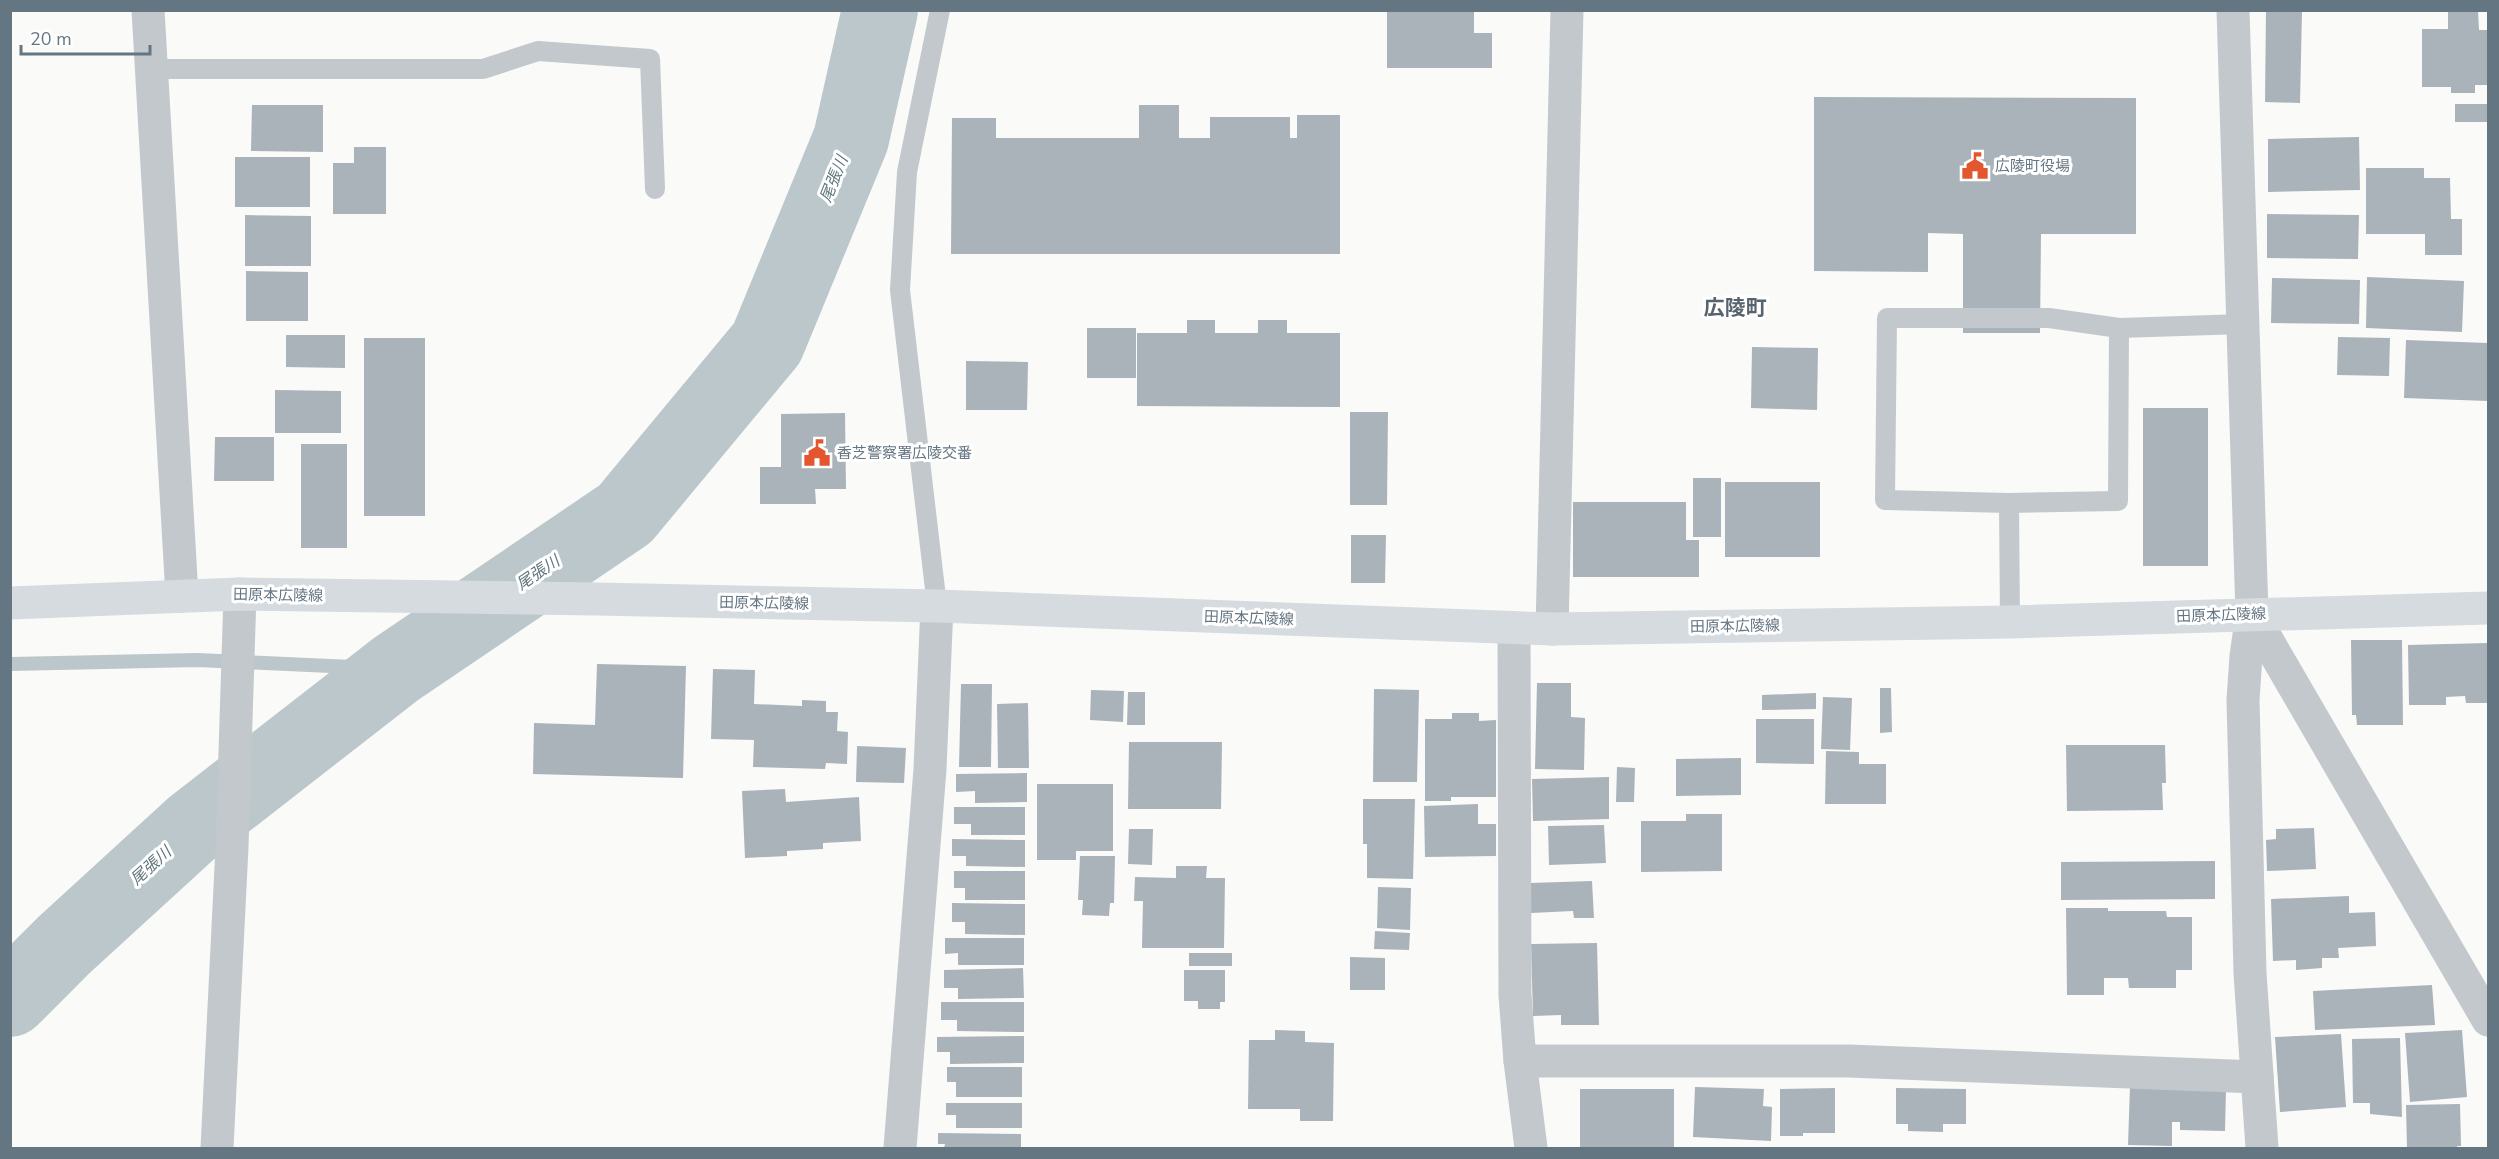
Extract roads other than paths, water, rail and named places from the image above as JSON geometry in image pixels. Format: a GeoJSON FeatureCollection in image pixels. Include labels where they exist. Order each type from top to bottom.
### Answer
{"type":"FeatureCollection","features":[{"type":"Feature","properties":{"kind":"main road","name":"田原本広陵線"},"geometry":{"type":"LineString","coordinates":[[10,603],[240,594],[596,599],[937,606],[1552,629],[2010,622],[2488,608]]}},
{"type":"Feature","properties":{"kind":"street"},"geometry":{"type":"LineString","coordinates":[[148,10],[182,596]]}},
{"type":"Feature","properties":{"kind":"street"},"geometry":{"type":"LineString","coordinates":[[1552,629],[1567,10]]}},
{"type":"Feature","properties":{"kind":"street"},"geometry":{"type":"LineString","coordinates":[[2233,10],[2252,614],[2243,700],[2247,916],[2262,1149]]}},
{"type":"Feature","properties":{"kind":"street"},"geometry":{"type":"LineString","coordinates":[[218,1149],[232,847],[240,594]]}},
{"type":"Feature","properties":{"kind":"street"},"geometry":{"type":"LineString","coordinates":[[900,1149],[930,769],[937,606]]}},
{"type":"Feature","properties":{"kind":"street"},"geometry":{"type":"LineString","coordinates":[[2252,614],[2488,1020]]}},
{"type":"Feature","properties":{"kind":"street"},"geometry":{"type":"LineString","coordinates":[[1514,628],[1515,995],[1520,1061],[1531,1149]]}},
{"type":"Feature","properties":{"kind":"street"},"geometry":{"type":"LineString","coordinates":[[1520,1061],[1849,1061],[2257,1077]]}},
{"type":"Feature","properties":{"kind":"lane"},"geometry":{"type":"LineString","coordinates":[[937,606],[900,290],[908,172],[940,10]]}},
{"type":"Feature","properties":{"kind":"lane"},"geometry":{"type":"LineString","coordinates":[[151,69],[483,69],[538,51],[650,59],[654,189]]}},
{"type":"Feature","properties":{"kind":"lane"},"geometry":{"type":"LineString","coordinates":[[2119,328],[2118,501],[2009,503],[1885,500],[1887,318],[2049,318],[2119,328],[2244,324]]}},
{"type":"Feature","properties":{"kind":"lane"},"geometry":{"type":"LineString","coordinates":[[2009,503],[2010,622]]}},
{"type":"Feature","properties":{"kind":"waterway","name":"尾張川"},"geometry":{"type":"LineString","coordinates":[[10,999],[64,945],[193,827],[396,669],[625,514],[767,343],[851,139],[880,10]]}},
{"type":"Feature","properties":{"kind":"waterway"},"geometry":{"type":"LineString","coordinates":[[10,664],[198,660],[396,669]]}},
{"type":"Feature","properties":{"kind":"place","name":"広陵町役場"},"geometry":{"type":"Point","coordinates":[1975,166]}},
{"type":"Feature","properties":{"kind":"place","name":"香芝警察署広陵交番"},"geometry":{"type":"Point","coordinates":[817,453]}},
{"type":"Feature","properties":{"kind":"district","name":"広陵町"},"geometry":{"type":"Point","coordinates":[1735,308]}}]}
